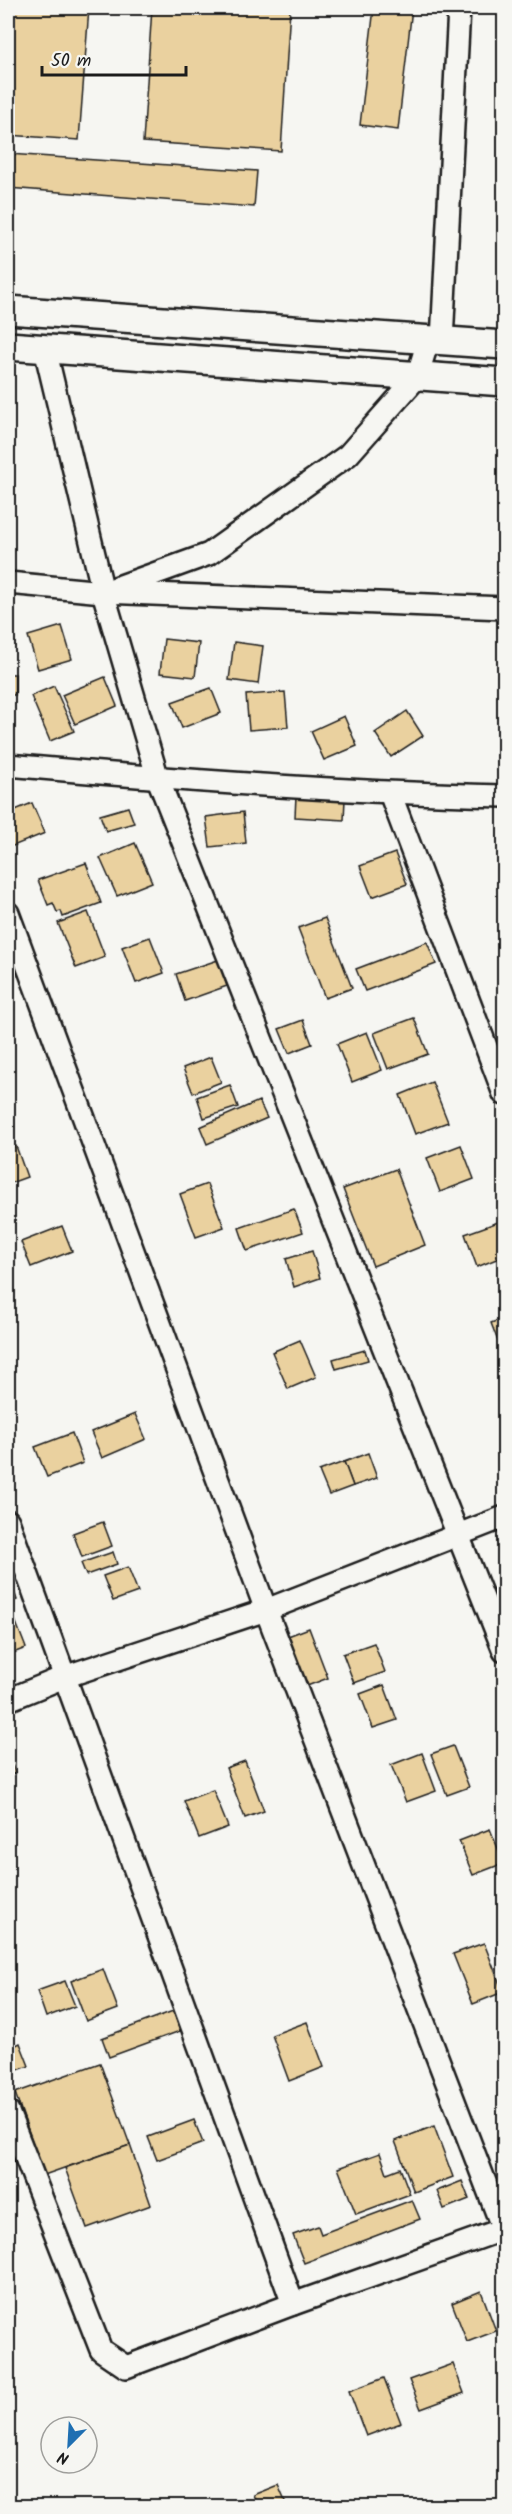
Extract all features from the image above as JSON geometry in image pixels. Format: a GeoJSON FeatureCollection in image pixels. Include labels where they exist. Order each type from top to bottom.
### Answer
{"type":"FeatureCollection","features":[{"type":"Feature","properties":{"kind":"main road"},"geometry":{"type":"LineString","coordinates":[[8,310],[435,341],[504,349]]}},
{"type":"Feature","properties":{"kind":"main road"},"geometry":{"type":"LineString","coordinates":[[8,346],[504,382]]}},
{"type":"Feature","properties":{"kind":"street"},"geometry":{"type":"LineString","coordinates":[[103,592],[210,554],[348,456],[417,377],[435,341],[459,8]]}},
{"type":"Feature","properties":{"kind":"street"},"geometry":{"type":"LineString","coordinates":[[45,349],[103,592],[158,779],[504,1651]]}},
{"type":"Feature","properties":{"kind":"street"},"geometry":{"type":"LineString","coordinates":[[8,583],[103,592],[504,608]]}},
{"type":"Feature","properties":{"kind":"street"},"geometry":{"type":"LineString","coordinates":[[8,765],[158,779],[390,793],[504,796]]}},
{"type":"Feature","properties":{"kind":"street"},"geometry":{"type":"LineString","coordinates":[[390,793],[504,1094]]}},
{"type":"Feature","properties":{"kind":"street"},"geometry":{"type":"LineString","coordinates":[[8,913],[266,1610],[504,2229],[292,2304],[126,2367],[101,2350],[8,2112]]}},
{"type":"Feature","properties":{"kind":"street"},"geometry":{"type":"LineString","coordinates":[[8,1700],[64,1677],[266,1610],[504,1517]]}},
{"type":"Feature","properties":{"kind":"street"},"geometry":{"type":"LineString","coordinates":[[8,1521],[292,2304]]}},
{"type":"Feature","properties":{"kind":"building"},"geometry":{"type":"Polygon","coordinates":[[[8,8],[89,8],[79,140],[8,135],[8,8]]]}},
{"type":"Feature","properties":{"kind":"building"},"geometry":{"type":"Polygon","coordinates":[[[152,8],[290,8],[281,151],[143,142],[152,8]]]}},
{"type":"Feature","properties":{"kind":"building"},"geometry":{"type":"Polygon","coordinates":[[[374,8],[412,8],[398,130],[360,125],[374,8]]]}},
{"type":"Feature","properties":{"kind":"building"},"geometry":{"type":"Polygon","coordinates":[[[8,154],[257,171],[254,207],[8,188],[8,154]]]}},
{"type":"Feature","properties":{"kind":"building"},"geometry":{"type":"Polygon","coordinates":[[[62,626],[72,659],[38,669],[28,636],[62,626]]]}},
{"type":"Feature","properties":{"kind":"building"},"geometry":{"type":"Polygon","coordinates":[[[164,639],[199,643],[195,677],[160,673],[164,639]]]}},
{"type":"Feature","properties":{"kind":"building"},"geometry":{"type":"Polygon","coordinates":[[[234,642],[263,646],[258,684],[229,680],[234,642]]]}},
{"type":"Feature","properties":{"kind":"building"},"geometry":{"type":"Polygon","coordinates":[[[8,674],[15,674],[15,695],[8,695],[8,674]]]}},
{"type":"Feature","properties":{"kind":"building"},"geometry":{"type":"Polygon","coordinates":[[[105,677],[117,706],[75,724],[62,695],[105,677]]]}},
{"type":"Feature","properties":{"kind":"building"},"geometry":{"type":"Polygon","coordinates":[[[54,686],[74,731],[50,741],[31,696],[54,686]]]}},
{"type":"Feature","properties":{"kind":"building"},"geometry":{"type":"Polygon","coordinates":[[[211,688],[221,713],[182,728],[172,702],[211,688]]]}},
{"type":"Feature","properties":{"kind":"building"},"geometry":{"type":"Polygon","coordinates":[[[285,692],[288,727],[249,730],[246,695],[285,692]]]}},
{"type":"Feature","properties":{"kind":"building"},"geometry":{"type":"Polygon","coordinates":[[[407,711],[423,736],[391,757],[375,733],[407,711]]]}},
{"type":"Feature","properties":{"kind":"building"},"geometry":{"type":"Polygon","coordinates":[[[344,716],[357,746],[324,760],[311,731],[344,716]]]}},
{"type":"Feature","properties":{"kind":"building"},"geometry":{"type":"Polygon","coordinates":[[[296,796],[345,799],[344,820],[295,817],[296,796]]]}},
{"type":"Feature","properties":{"kind":"building"},"geometry":{"type":"Polygon","coordinates":[[[32,803],[45,833],[8,848],[8,813],[32,803]]]}},
{"type":"Feature","properties":{"kind":"building"},"geometry":{"type":"Polygon","coordinates":[[[128,807],[134,823],[106,831],[100,815],[128,807]]]}},
{"type":"Feature","properties":{"kind":"building"},"geometry":{"type":"Polygon","coordinates":[[[243,812],[246,843],[210,847],[206,817],[243,812]]]}},
{"type":"Feature","properties":{"kind":"building"},"geometry":{"type":"Polygon","coordinates":[[[135,843],[152,882],[117,896],[100,858],[135,843]]]}},
{"type":"Feature","properties":{"kind":"building"},"geometry":{"type":"Polygon","coordinates":[[[395,853],[407,884],[372,897],[360,866],[395,853]]]}},
{"type":"Feature","properties":{"kind":"building"},"geometry":{"type":"Polygon","coordinates":[[[86,863],[101,903],[63,917],[61,911],[57,912],[53,903],[48,905],[38,880],[86,863]]]}},
{"type":"Feature","properties":{"kind":"building"},"geometry":{"type":"Polygon","coordinates":[[[88,912],[105,957],[76,968],[58,923],[88,912]]]}},
{"type":"Feature","properties":{"kind":"building"},"geometry":{"type":"Polygon","coordinates":[[[325,918],[352,988],[325,998],[298,928],[325,918]]]}},
{"type":"Feature","properties":{"kind":"building"},"geometry":{"type":"Polygon","coordinates":[[[150,937],[164,973],[136,983],[122,947],[150,937]]]}},
{"type":"Feature","properties":{"kind":"building"},"geometry":{"type":"Polygon","coordinates":[[[427,942],[436,964],[365,991],[356,969],[427,942]]]}},
{"type":"Feature","properties":{"kind":"building"},"geometry":{"type":"Polygon","coordinates":[[[218,960],[227,986],[185,1001],[176,974],[218,960]]]}},
{"type":"Feature","properties":{"kind":"building"},"geometry":{"type":"Polygon","coordinates":[[[414,1018],[428,1054],[388,1069],[374,1033],[414,1018]]]}},
{"type":"Feature","properties":{"kind":"building"},"geometry":{"type":"Polygon","coordinates":[[[303,1020],[312,1044],[289,1053],[279,1029],[303,1020]]]}},
{"type":"Feature","properties":{"kind":"building"},"geometry":{"type":"Polygon","coordinates":[[[367,1032],[382,1070],[352,1082],[337,1044],[367,1032]]]}},
{"type":"Feature","properties":{"kind":"building"},"geometry":{"type":"Polygon","coordinates":[[[211,1057],[221,1082],[193,1093],[183,1068],[211,1057]]]}},
{"type":"Feature","properties":{"kind":"building"},"geometry":{"type":"Polygon","coordinates":[[[432,1082],[448,1122],[415,1134],[400,1095],[432,1082]]]}},
{"type":"Feature","properties":{"kind":"building"},"geometry":{"type":"Polygon","coordinates":[[[230,1085],[238,1107],[204,1118],[197,1097],[230,1085]]]}},
{"type":"Feature","properties":{"kind":"building"},"geometry":{"type":"Polygon","coordinates":[[[259,1101],[267,1118],[207,1144],[200,1127],[259,1101]]]}},
{"type":"Feature","properties":{"kind":"building"},"geometry":{"type":"Polygon","coordinates":[[[461,1145],[474,1179],[440,1192],[427,1158],[461,1145]]]}},
{"type":"Feature","properties":{"kind":"building"},"geometry":{"type":"Polygon","coordinates":[[[16,1146],[27,1177],[8,1184],[8,1149],[16,1146]]]}},
{"type":"Feature","properties":{"kind":"building"},"geometry":{"type":"Polygon","coordinates":[[[396,1169],[425,1245],[373,1266],[343,1189],[396,1169]]]}},
{"type":"Feature","properties":{"kind":"building"},"geometry":{"type":"Polygon","coordinates":[[[207,1184],[224,1227],[196,1237],[180,1194],[207,1184]]]}},
{"type":"Feature","properties":{"kind":"building"},"geometry":{"type":"Polygon","coordinates":[[[294,1209],[303,1232],[247,1251],[239,1228],[294,1209]]]}},
{"type":"Feature","properties":{"kind":"building"},"geometry":{"type":"Polygon","coordinates":[[[501,1221],[504,1230],[504,1256],[477,1267],[465,1234],[501,1221]]]}},
{"type":"Feature","properties":{"kind":"building"},"geometry":{"type":"Polygon","coordinates":[[[62,1226],[72,1251],[31,1267],[21,1242],[62,1226]]]}},
{"type":"Feature","properties":{"kind":"building"},"geometry":{"type":"Polygon","coordinates":[[[312,1251],[320,1278],[294,1287],[286,1259],[312,1251]]]}},
{"type":"Feature","properties":{"kind":"building"},"geometry":{"type":"Polygon","coordinates":[[[504,1318],[504,1357],[491,1323],[504,1318]]]}},
{"type":"Feature","properties":{"kind":"building"},"geometry":{"type":"Polygon","coordinates":[[[300,1340],[316,1377],[288,1389],[272,1352],[300,1340]]]}},
{"type":"Feature","properties":{"kind":"building"},"geometry":{"type":"Polygon","coordinates":[[[365,1350],[368,1360],[336,1369],[333,1359],[365,1350]]]}},
{"type":"Feature","properties":{"kind":"building"},"geometry":{"type":"Polygon","coordinates":[[[135,1414],[146,1439],[102,1458],[91,1432],[135,1414]]]}},
{"type":"Feature","properties":{"kind":"building"},"geometry":{"type":"Polygon","coordinates":[[[72,1433],[83,1463],[47,1477],[35,1447],[72,1433]]]}},
{"type":"Feature","properties":{"kind":"building"},"geometry":{"type":"Polygon","coordinates":[[[368,1453],[377,1478],[353,1486],[344,1462],[368,1453]]]}},
{"type":"Feature","properties":{"kind":"building"},"geometry":{"type":"Polygon","coordinates":[[[344,1462],[353,1486],[329,1495],[319,1471],[344,1462]]]}},
{"type":"Feature","properties":{"kind":"building"},"geometry":{"type":"Polygon","coordinates":[[[103,1522],[112,1546],[82,1557],[73,1533],[103,1522]]]}},
{"type":"Feature","properties":{"kind":"building"},"geometry":{"type":"Polygon","coordinates":[[[113,1552],[117,1564],[86,1575],[81,1563],[113,1552]]]}},
{"type":"Feature","properties":{"kind":"building"},"geometry":{"type":"Polygon","coordinates":[[[128,1567],[138,1592],[113,1601],[103,1576],[128,1567]]]}},
{"type":"Feature","properties":{"kind":"building"},"geometry":{"type":"Polygon","coordinates":[[[12,1585],[17,1600],[8,1603],[8,1587],[12,1585]]]}},
{"type":"Feature","properties":{"kind":"building"},"geometry":{"type":"Polygon","coordinates":[[[15,1620],[26,1648],[8,1655],[8,1623],[15,1620]]]}},
{"type":"Feature","properties":{"kind":"building"},"geometry":{"type":"Polygon","coordinates":[[[309,1628],[328,1678],[307,1686],[288,1636],[309,1628]]]}},
{"type":"Feature","properties":{"kind":"building"},"geometry":{"type":"Polygon","coordinates":[[[374,1643],[385,1672],[354,1683],[343,1654],[374,1643]]]}},
{"type":"Feature","properties":{"kind":"building"},"geometry":{"type":"Polygon","coordinates":[[[384,1685],[397,1720],[373,1728],[360,1694],[384,1685]]]}},
{"type":"Feature","properties":{"kind":"building"},"geometry":{"type":"Polygon","coordinates":[[[453,1746],[469,1787],[447,1795],[431,1754],[453,1746]]]}},
{"type":"Feature","properties":{"kind":"building"},"geometry":{"type":"Polygon","coordinates":[[[8,1753],[15,1773],[8,1776],[8,1753]]]}},
{"type":"Feature","properties":{"kind":"building"},"geometry":{"type":"Polygon","coordinates":[[[422,1753],[436,1791],[406,1802],[391,1765],[422,1753]]]}},
{"type":"Feature","properties":{"kind":"building"},"geometry":{"type":"Polygon","coordinates":[[[245,1761],[264,1811],[245,1818],[226,1768],[245,1761]]]}},
{"type":"Feature","properties":{"kind":"building"},"geometry":{"type":"Polygon","coordinates":[[[213,1790],[228,1827],[199,1838],[184,1801],[213,1790]]]}},
{"type":"Feature","properties":{"kind":"building"},"geometry":{"type":"Polygon","coordinates":[[[490,1829],[504,1863],[473,1875],[459,1841],[490,1829]]]}},
{"type":"Feature","properties":{"kind":"building"},"geometry":{"type":"Polygon","coordinates":[[[484,1943],[503,1992],[473,2004],[453,1954],[484,1943]]]}},
{"type":"Feature","properties":{"kind":"building"},"geometry":{"type":"Polygon","coordinates":[[[103,1969],[118,2009],[86,2021],[71,1981],[103,1969]]]}},
{"type":"Feature","properties":{"kind":"building"},"geometry":{"type":"Polygon","coordinates":[[[65,1981],[75,2006],[46,2017],[37,1991],[65,1981]]]}},
{"type":"Feature","properties":{"kind":"building"},"geometry":{"type":"Polygon","coordinates":[[[173,2011],[180,2031],[109,2057],[102,2038],[173,2011]]]}},
{"type":"Feature","properties":{"kind":"building"},"geometry":{"type":"Polygon","coordinates":[[[307,2022],[324,2067],[289,2081],[272,2035],[307,2022]]]}},
{"type":"Feature","properties":{"kind":"building"},"geometry":{"type":"Polygon","coordinates":[[[20,2043],[29,2066],[12,2072],[8,2049],[20,2043]]]}},
{"type":"Feature","properties":{"kind":"building"},"geometry":{"type":"Polygon","coordinates":[[[100,2063],[130,2145],[44,2175],[15,2093],[100,2063]]]}},
{"type":"Feature","properties":{"kind":"building"},"geometry":{"type":"Polygon","coordinates":[[[194,2120],[203,2143],[157,2160],[148,2137],[194,2120]]]}},
{"type":"Feature","properties":{"kind":"building"},"geometry":{"type":"Polygon","coordinates":[[[434,2126],[453,2177],[414,2192],[395,2141],[434,2126]]]}},
{"type":"Feature","properties":{"kind":"building"},"geometry":{"type":"Polygon","coordinates":[[[130,2145],[151,2205],[87,2228],[65,2168],[130,2145]]]}},
{"type":"Feature","properties":{"kind":"building"},"geometry":{"type":"Polygon","coordinates":[[[380,2153],[387,2173],[400,2168],[410,2194],[356,2214],[338,2168],[380,2153]]]}},
{"type":"Feature","properties":{"kind":"building"},"geometry":{"type":"Polygon","coordinates":[[[462,2181],[469,2199],[444,2209],[437,2191],[462,2181]]]}},
{"type":"Feature","properties":{"kind":"building"},"geometry":{"type":"Polygon","coordinates":[[[412,2200],[420,2219],[304,2263],[293,2235],[318,2226],[321,2234],[412,2200]]]}},
{"type":"Feature","properties":{"kind":"building"},"geometry":{"type":"Polygon","coordinates":[[[481,2291],[496,2331],[467,2342],[452,2303],[481,2291]]]}},
{"type":"Feature","properties":{"kind":"building"},"geometry":{"type":"Polygon","coordinates":[[[453,2364],[464,2393],[421,2409],[409,2380],[453,2364]]]}},
{"type":"Feature","properties":{"kind":"building"},"geometry":{"type":"Polygon","coordinates":[[[384,2378],[401,2423],[366,2436],[349,2391],[384,2378]]]}},
{"type":"Feature","properties":{"kind":"building"},"geometry":{"type":"Polygon","coordinates":[[[278,2485],[287,2506],[258,2506],[253,2495],[278,2485]]]}}]}
